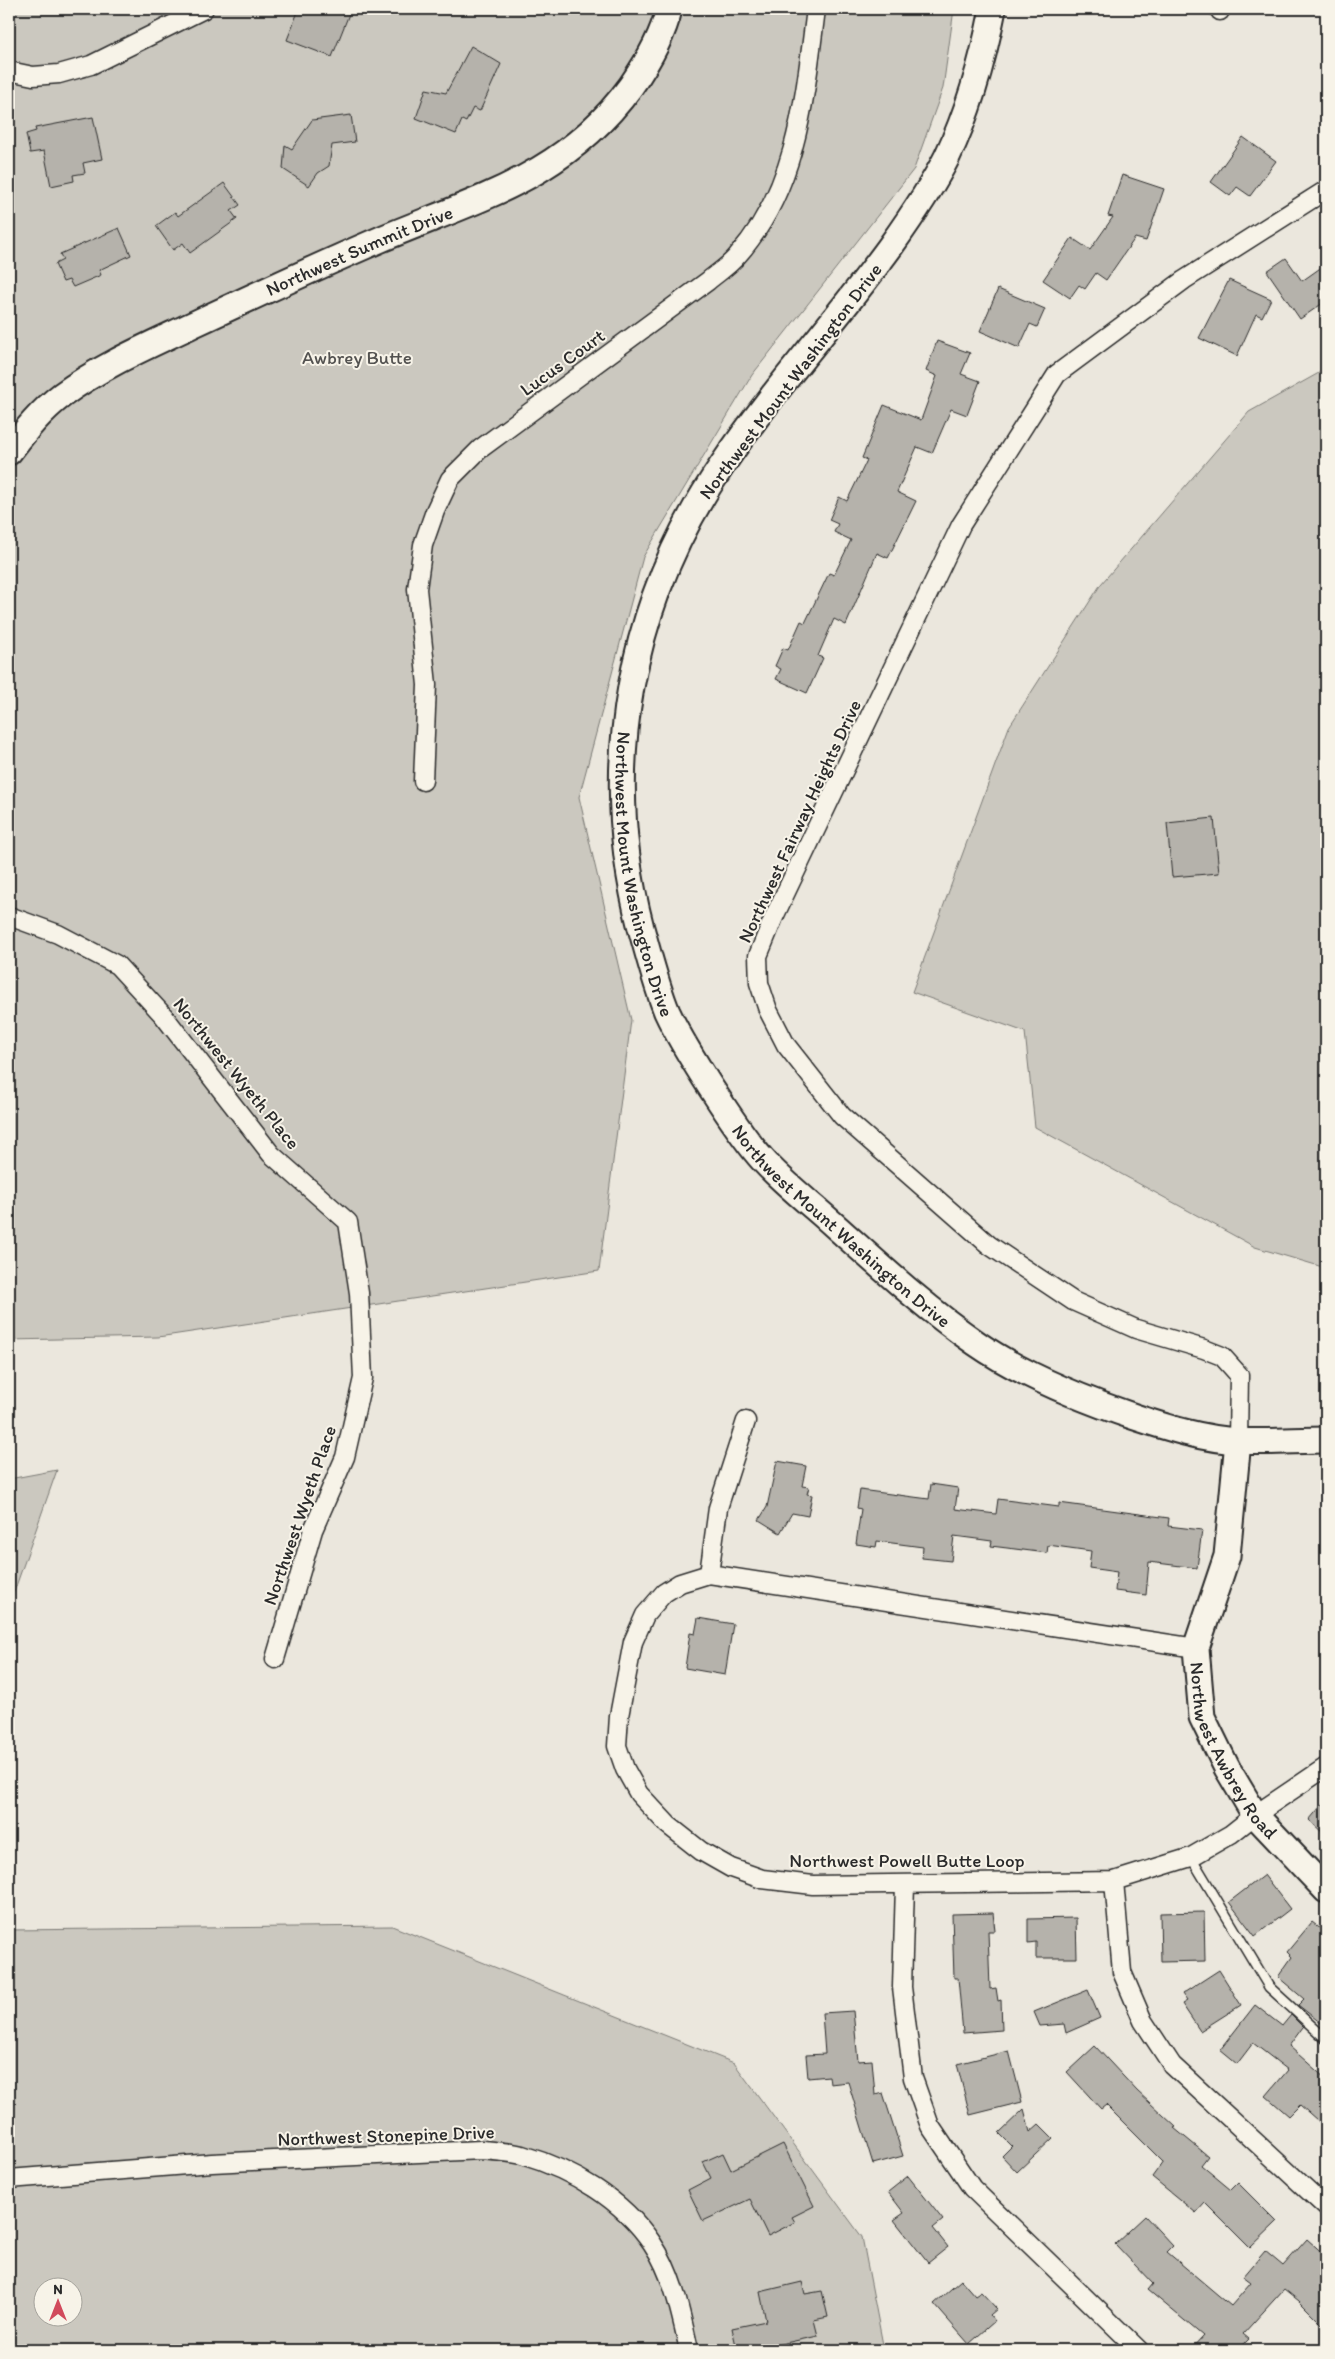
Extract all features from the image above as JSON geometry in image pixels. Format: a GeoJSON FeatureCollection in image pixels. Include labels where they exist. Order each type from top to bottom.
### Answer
{"type":"FeatureCollection","features":[{"type":"Feature","properties":{"kind":"main road","name":"Northwest Summit Drive"},"geometry":{"type":"LineString","coordinates":[[9,452],[34,420],[60,396],[88,377],[236,304],[380,240],[489,196],[543,169],[586,135],[614,108],[640,73],[666,21],[669,9]]}},
{"type":"Feature","properties":{"kind":"main road","name":"Northwest Mount Washington Drive"},"geometry":{"type":"LineString","coordinates":[[993,9],[971,99],[946,158],[916,210],[848,305],[723,463],[689,518],[658,586],[635,659],[624,736],[622,814],[632,890],[651,965],[668,1014],[726,1111],[763,1161],[920,1302],[980,1346],[1045,1381],[1106,1407],[1177,1431],[1238,1442],[1326,1440]]}},
{"type":"Feature","properties":{"kind":"main road","name":"Northwest Awbrey Road"},"geometry":{"type":"LineString","coordinates":[[1238,1442],[1227,1556],[1196,1648],[1202,1717],[1227,1768],[1256,1815],[1326,1890]]}},
{"type":"Feature","properties":{"kind":"street"},"geometry":{"type":"LineString","coordinates":[[9,71],[33,76],[59,74],[90,65],[204,9]]}},
{"type":"Feature","properties":{"kind":"street","name":"Lucus Court"},"geometry":{"type":"LineString","coordinates":[[423,781],[427,685],[417,589],[423,545],[435,511],[450,479],[480,448],[708,281],[736,257],[755,233],[783,181],[803,111],[816,9]]}},
{"type":"Feature","properties":{"kind":"street","name":"Northwest Fairway Heights Drive"},"geometry":{"type":"LineString","coordinates":[[1238,1442],[1238,1375],[1222,1356],[1204,1348],[1136,1329],[1073,1301],[989,1245],[842,1116],[786,1045],[768,1010],[759,983],[758,956],[774,917],[961,525],[1057,374],[1184,280],[1326,190]]}},
{"type":"Feature","properties":{"kind":"street","name":"Northwest Wyeth Place"},"geometry":{"type":"LineString","coordinates":[[9,916],[58,934],[117,965],[163,1015],[271,1154],[348,1222],[359,1293],[363,1378],[345,1457],[313,1530],[275,1659]]}},
{"type":"Feature","properties":{"kind":"street"},"geometry":{"type":"LineString","coordinates":[[710,1574],[718,1508],[746,1421]]}},
{"type":"Feature","properties":{"kind":"street","name":"Northwest Powell Butte Loop"},"geometry":{"type":"LineString","coordinates":[[1196,1648],[710,1574],[680,1582],[664,1593],[646,1615],[633,1642],[619,1716],[617,1746],[625,1769],[639,1794],[668,1825],[701,1851],[731,1868],[762,1879],[813,1885],[905,1885],[1114,1880],[1191,1857],[1231,1834],[1326,1767]]}},
{"type":"Feature","properties":{"kind":"street"},"geometry":{"type":"LineString","coordinates":[[1114,1880],[1122,1972],[1143,2021],[1172,2064],[1326,2207]]}},
{"type":"Feature","properties":{"kind":"street"},"geometry":{"type":"LineString","coordinates":[[905,1885],[902,1987],[913,2078],[930,2126],[972,2188],[1139,2350]]}},
{"type":"Feature","properties":{"kind":"street","name":"Northwest Stonepine Drive"},"geometry":{"type":"LineString","coordinates":[[9,2179],[212,2163],[481,2150],[521,2155],[567,2171],[594,2188],[627,2213],[652,2244],[670,2278],[689,2350]]}},
{"type":"Feature","properties":{"kind":"lane"},"geometry":{"type":"LineString","coordinates":[[1191,1857],[1270,1987],[1326,2039]]}},
{"type":"Feature","properties":{"kind":"green space","name":"Awbrey Butte"},"geometry":{"type":"Polygon","coordinates":[[[9,9],[954,9],[943,88],[914,169],[752,375],[643,557],[579,797],[631,1020],[599,1271],[158,1337],[9,1340],[9,9]]]}},
{"type":"Feature","properties":{"kind":"green space"},"geometry":{"type":"Polygon","coordinates":[[[1326,369],[1326,1268],[1255,1247],[1035,1127],[1025,1032],[912,992],[1009,727],[1101,584],[1249,412],[1326,369]]]}},
{"type":"Feature","properties":{"kind":"green space"},"geometry":{"type":"Polygon","coordinates":[[[57,1470],[9,1606],[9,1479],[57,1470]]]}},
{"type":"Feature","properties":{"kind":"green space"},"geometry":{"type":"Polygon","coordinates":[[[392,1926],[734,2063],[862,2237],[884,2350],[9,2350],[9,1930],[392,1926]]]}},
{"type":"Feature","properties":{"kind":"building"},"geometry":{"type":"Polygon","coordinates":[[[299,9],[351,9],[332,57],[287,40],[299,9]]]}},
{"type":"Feature","properties":{"kind":"building"},"geometry":{"type":"Polygon","coordinates":[[[471,46],[501,64],[480,111],[473,108],[466,122],[462,120],[456,134],[416,118],[426,89],[446,93],[471,46]]]}},
{"type":"Feature","properties":{"kind":"building"},"geometry":{"type":"Polygon","coordinates":[[[351,115],[355,142],[332,145],[329,166],[318,173],[309,186],[283,169],[285,145],[292,149],[312,120],[351,115]]]}},
{"type":"Feature","properties":{"kind":"building"},"geometry":{"type":"Polygon","coordinates":[[[93,117],[102,159],[83,163],[85,173],[73,175],[74,181],[51,186],[44,151],[30,153],[26,134],[36,131],[35,128],[93,117]]]}},
{"type":"Feature","properties":{"kind":"building"},"geometry":{"type":"Polygon","coordinates":[[[1243,137],[1276,161],[1250,196],[1237,187],[1230,196],[1211,182],[1243,137]]]}},
{"type":"Feature","properties":{"kind":"building"},"geometry":{"type":"Polygon","coordinates":[[[1122,175],[1164,189],[1146,241],[1135,238],[1106,280],[1096,273],[1085,289],[1079,285],[1070,298],[1043,280],[1072,238],[1090,250],[1113,217],[1108,216],[1122,175]]]}},
{"type":"Feature","properties":{"kind":"building"},"geometry":{"type":"Polygon","coordinates":[[[224,183],[240,205],[231,211],[237,219],[190,253],[183,243],[173,250],[156,226],[175,212],[178,216],[224,183]]]}},
{"type":"Feature","properties":{"kind":"building"},"geometry":{"type":"Polygon","coordinates":[[[119,228],[131,255],[99,270],[101,275],[73,287],[69,280],[63,282],[55,264],[63,260],[60,254],[119,228]]]}},
{"type":"Feature","properties":{"kind":"building"},"geometry":{"type":"Polygon","coordinates":[[[1286,258],[1302,281],[1326,264],[1326,301],[1300,319],[1267,271],[1286,258]]]}},
{"type":"Feature","properties":{"kind":"building"},"geometry":{"type":"Polygon","coordinates":[[[1229,280],[1271,299],[1262,317],[1256,314],[1237,356],[1199,338],[1229,280]]]}},
{"type":"Feature","properties":{"kind":"building"},"geometry":{"type":"Polygon","coordinates":[[[998,289],[1045,309],[1037,327],[1030,324],[1019,348],[980,331],[998,289]]]}},
{"type":"Feature","properties":{"kind":"building"},"geometry":{"type":"Polygon","coordinates":[[[937,341],[970,353],[961,374],[980,381],[967,415],[951,409],[932,453],[917,447],[897,492],[916,501],[888,558],[877,553],[846,625],[834,619],[818,656],[823,658],[807,693],[776,679],[781,669],[775,666],[783,648],[788,650],[801,621],[805,623],[829,573],[834,575],[851,540],[834,532],[838,524],[829,520],[839,497],[847,501],[867,460],[862,458],[884,405],[921,420],[937,376],[926,371],[937,341]]]}},
{"type":"Feature","properties":{"kind":"building"},"geometry":{"type":"Polygon","coordinates":[[[1214,818],[1219,873],[1172,877],[1167,823],[1214,818]]]}},
{"type":"Feature","properties":{"kind":"building"},"geometry":{"type":"Polygon","coordinates":[[[777,1461],[806,1466],[802,1486],[809,1487],[807,1494],[812,1495],[808,1516],[792,1513],[780,1533],[759,1520],[767,1507],[777,1461]]]}},
{"type":"Feature","properties":{"kind":"building"},"geometry":{"type":"Polygon","coordinates":[[[931,1484],[958,1488],[955,1509],[996,1514],[998,1499],[1059,1507],[1059,1503],[1169,1518],[1168,1526],[1202,1530],[1197,1568],[1149,1562],[1146,1595],[1115,1591],[1117,1572],[1089,1568],[1091,1551],[1048,1545],[1047,1553],[991,1546],[992,1541],[954,1536],[951,1561],[922,1558],[923,1547],[877,1541],[876,1547],[856,1544],[861,1509],[857,1508],[860,1490],[929,1499],[931,1484]]]}},
{"type":"Feature","properties":{"kind":"building"},"geometry":{"type":"Polygon","coordinates":[[[698,1618],[733,1624],[725,1675],[685,1668],[690,1633],[695,1634],[698,1618]]]}},
{"type":"Feature","properties":{"kind":"building"},"geometry":{"type":"Polygon","coordinates":[[[1326,1800],[1326,1836],[1309,1820],[1326,1800]]]}},
{"type":"Feature","properties":{"kind":"building"},"geometry":{"type":"Polygon","coordinates":[[[1264,1875],[1290,1909],[1255,1936],[1229,1902],[1264,1875]]]}},
{"type":"Feature","properties":{"kind":"building"},"geometry":{"type":"Polygon","coordinates":[[[1204,1912],[1205,1961],[1161,1962],[1160,1913],[1204,1912]]]}},
{"type":"Feature","properties":{"kind":"building"},"geometry":{"type":"Polygon","coordinates":[[[993,1913],[995,1931],[988,1931],[990,1989],[996,1988],[998,2001],[1001,2000],[1002,2030],[963,2033],[958,1978],[954,1978],[952,1914],[993,1913]]]}},
{"type":"Feature","properties":{"kind":"building"},"geometry":{"type":"Polygon","coordinates":[[[1076,1918],[1077,1958],[1036,1958],[1036,1942],[1028,1943],[1028,1919],[1076,1918]]]}},
{"type":"Feature","properties":{"kind":"building"},"geometry":{"type":"Polygon","coordinates":[[[1312,1922],[1326,1933],[1326,2027],[1298,2005],[1304,1999],[1278,1977],[1292,1957],[1287,1952],[1312,1922]]]}},
{"type":"Feature","properties":{"kind":"building"},"geometry":{"type":"Polygon","coordinates":[[[1219,1970],[1241,2005],[1200,2031],[1182,2004],[1187,2001],[1182,1994],[1219,1970]]]}},
{"type":"Feature","properties":{"kind":"building"},"geometry":{"type":"Polygon","coordinates":[[[1088,1990],[1100,2018],[1066,2033],[1064,2024],[1040,2026],[1034,2012],[1088,1990]]]}},
{"type":"Feature","properties":{"kind":"building"},"geometry":{"type":"Polygon","coordinates":[[[1255,2005],[1282,2026],[1291,2015],[1303,2027],[1289,2046],[1326,2079],[1326,2128],[1300,2105],[1289,2116],[1266,2096],[1288,2070],[1253,2043],[1237,2064],[1220,2050],[1255,2005]]]}},
{"type":"Feature","properties":{"kind":"building"},"geometry":{"type":"Polygon","coordinates":[[[853,2011],[858,2061],[872,2060],[875,2095],[883,2093],[903,2156],[873,2164],[848,2082],[830,2084],[829,2076],[808,2078],[806,2055],[825,2054],[822,2013],[853,2011]]]}},
{"type":"Feature","properties":{"kind":"building"},"geometry":{"type":"Polygon","coordinates":[[[1095,2046],[1137,2091],[1176,2127],[1174,2128],[1208,2156],[1201,2165],[1231,2190],[1238,2183],[1277,2222],[1250,2248],[1205,2203],[1196,2213],[1152,2177],[1163,2162],[1106,2105],[1101,2109],[1067,2072],[1095,2046]]]}},
{"type":"Feature","properties":{"kind":"building"},"geometry":{"type":"Polygon","coordinates":[[[1009,2051],[1022,2102],[970,2115],[957,2064],[1009,2051]]]}},
{"type":"Feature","properties":{"kind":"building"},"geometry":{"type":"Polygon","coordinates":[[[1024,2109],[1030,2132],[1039,2124],[1053,2138],[1017,2172],[1002,2156],[1012,2146],[999,2133],[1024,2109]]]}},
{"type":"Feature","properties":{"kind":"building"},"geometry":{"type":"Polygon","coordinates":[[[783,2144],[814,2206],[792,2217],[795,2222],[768,2236],[750,2199],[703,2221],[688,2190],[711,2178],[703,2162],[723,2153],[731,2170],[783,2144]]]}},
{"type":"Feature","properties":{"kind":"building"},"geometry":{"type":"Polygon","coordinates":[[[908,2176],[943,2220],[933,2228],[948,2247],[928,2263],[894,2220],[904,2213],[888,2192],[908,2176]]]}},
{"type":"Feature","properties":{"kind":"building"},"geometry":{"type":"Polygon","coordinates":[[[1145,2216],[1173,2246],[1167,2252],[1231,2306],[1251,2283],[1243,2277],[1265,2251],[1283,2266],[1307,2239],[1326,2256],[1326,2328],[1284,2289],[1243,2334],[1249,2339],[1238,2350],[1190,2350],[1203,2336],[1148,2290],[1153,2284],[1115,2244],[1145,2216]]]}},
{"type":"Feature","properties":{"kind":"building"},"geometry":{"type":"Polygon","coordinates":[[[961,2280],[975,2296],[981,2292],[997,2309],[990,2315],[995,2321],[969,2344],[934,2304],[961,2280]]]}},
{"type":"Feature","properties":{"kind":"building"},"geometry":{"type":"Polygon","coordinates":[[[802,2282],[805,2294],[822,2291],[828,2317],[814,2320],[818,2336],[752,2350],[737,2350],[732,2328],[766,2321],[760,2292],[802,2282]]]}}]}
